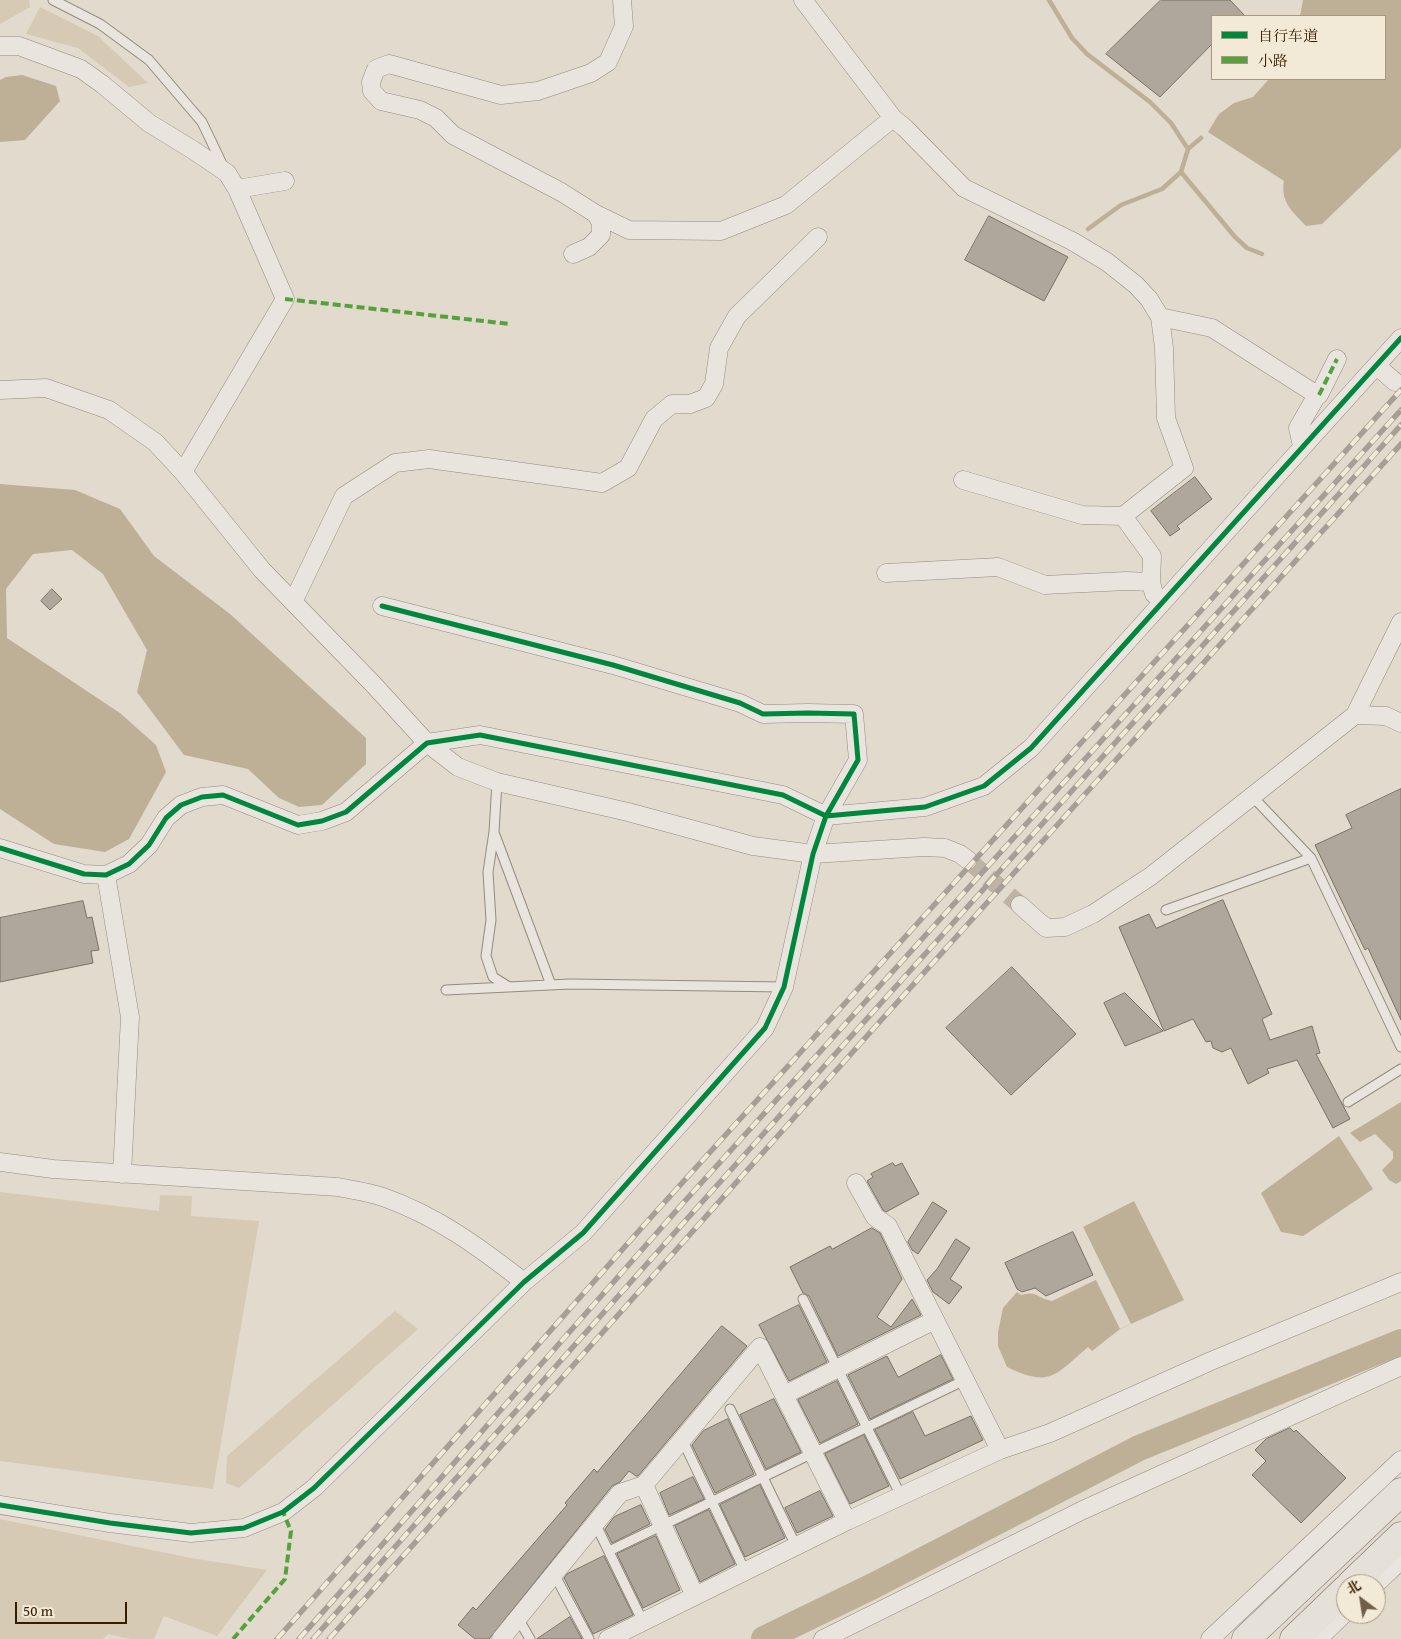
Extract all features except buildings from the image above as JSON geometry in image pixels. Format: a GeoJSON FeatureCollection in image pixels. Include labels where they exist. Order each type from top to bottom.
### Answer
{"type":"FeatureCollection","features":[{"type":"Feature","properties":{"kind":"highway"},"geometry":{"type":"LineString","coordinates":[[1246,1639],[1401,1492]]}},
{"type":"Feature","properties":{"kind":"highway"},"geometry":{"type":"LineString","coordinates":[[1361,1574],[1401,1536]]}},
{"type":"Feature","properties":{"kind":"highway"},"geometry":{"type":"LineString","coordinates":[[1294,1639],[1336,1599]]}},
{"type":"Feature","properties":{"kind":"street"},"geometry":{"type":"LineString","coordinates":[[622,0],[624,26],[608,62],[590,72],[538,91],[501,95],[389,64],[376,68],[371,82],[372,91],[382,101],[420,110],[436,118],[453,134],[561,192],[596,214],[630,230],[721,231],[786,205],[893,118]]}},
{"type":"Feature","properties":{"kind":"street"},"geometry":{"type":"LineString","coordinates":[[803,0],[893,118],[906,128],[964,188],[1072,241],[1107,262],[1150,299],[1160,317],[1164,348],[1166,418],[1184,468],[1123,516],[1082,515],[963,480]]}},
{"type":"Feature","properties":{"kind":"street"},"geometry":{"type":"LineString","coordinates":[[0,46],[19,46],[81,69],[149,123],[227,173],[238,189],[285,299],[183,472]]}},
{"type":"Feature","properties":{"kind":"street"},"geometry":{"type":"LineString","coordinates":[[238,189],[285,181]]}},
{"type":"Feature","properties":{"kind":"street"},"geometry":{"type":"LineString","coordinates":[[573,254],[589,248],[601,235],[601,223],[596,214]]}},
{"type":"Feature","properties":{"kind":"street"},"geometry":{"type":"LineString","coordinates":[[293,602],[344,496],[395,463],[429,459],[602,483],[628,468],[654,418],[672,404],[690,404],[706,398],[714,384],[719,348],[737,316],[818,237]]}},
{"type":"Feature","properties":{"kind":"street"},"geometry":{"type":"LineString","coordinates":[[1160,317],[1212,328],[1317,395],[1298,428],[1302,446]]}},
{"type":"Feature","properties":{"kind":"street"},"geometry":{"type":"LineString","coordinates":[[0,848],[84,874],[106,875],[129,864],[149,845],[166,818],[181,805],[202,796],[223,795],[298,825],[322,822],[346,812],[427,743],[480,735],[783,795],[826,816],[925,807],[984,786],[1031,748],[1401,338]]}},
{"type":"Feature","properties":{"kind":"street"},"geometry":{"type":"LineString","coordinates":[[1319,395],[1337,359]]}},
{"type":"Feature","properties":{"kind":"street"},"geometry":{"type":"LineString","coordinates":[[1377,366],[1395,382]]}},
{"type":"Feature","properties":{"kind":"street"},"geometry":{"type":"LineString","coordinates":[[0,390],[46,388],[109,410],[155,442],[183,472],[262,570],[427,743],[458,767],[497,782],[628,812],[753,846],[814,854],[946,848],[968,860]]}},
{"type":"Feature","properties":{"kind":"street"},"geometry":{"type":"LineString","coordinates":[[1123,516],[1152,556],[1151,582],[1157,607]]}},
{"type":"Feature","properties":{"kind":"street"},"geometry":{"type":"LineString","coordinates":[[886,573],[998,567],[1045,586],[1126,580],[1151,582]]}},
{"type":"Feature","properties":{"kind":"street"},"geometry":{"type":"LineString","coordinates":[[0,1505],[110,1523],[191,1533],[244,1528],[283,1512],[314,1488],[524,1282],[583,1233],[765,1028],[784,987],[814,854],[826,816],[858,760],[854,714],[763,714],[740,703],[613,664],[382,606]]}},
{"type":"Feature","properties":{"kind":"street"},"geometry":{"type":"LineString","coordinates":[[1398,628],[1401,651]]}},
{"type":"Feature","properties":{"kind":"street"},"geometry":{"type":"LineString","coordinates":[[1020,905],[1046,928],[1065,927],[1093,914],[1151,876],[1354,715],[1398,628]]}},
{"type":"Feature","properties":{"kind":"street"},"geometry":{"type":"LineString","coordinates":[[1354,715],[1386,716],[1401,723]]}},
{"type":"Feature","properties":{"kind":"street"},"geometry":{"type":"LineString","coordinates":[[106,875],[130,1017],[122,1174]]}},
{"type":"Feature","properties":{"kind":"street"},"geometry":{"type":"LineString","coordinates":[[0,1162],[122,1174],[338,1187],[380,1196],[418,1211],[475,1244],[524,1282]]}},
{"type":"Feature","properties":{"kind":"street"},"geometry":{"type":"LineString","coordinates":[[856,1183],[876,1217],[888,1226],[1000,1450]]}},
{"type":"Feature","properties":{"kind":"street"},"geometry":{"type":"LineString","coordinates":[[608,1639],[847,1520],[1000,1450],[1050,1433],[1211,1361],[1401,1282]]}},
{"type":"Feature","properties":{"kind":"street"},"geometry":{"type":"LineString","coordinates":[[784,1396],[935,1320]]}},
{"type":"Feature","properties":{"kind":"street"},"geometry":{"type":"LineString","coordinates":[[501,1639],[620,1493],[644,1485],[760,1347],[847,1520]]}},
{"type":"Feature","properties":{"kind":"street"},"geometry":{"type":"LineString","coordinates":[[823,1639],[1083,1510],[1401,1366]]}},
{"type":"Feature","properties":{"kind":"street"},"geometry":{"type":"LineString","coordinates":[[1210,1639],[1401,1460]]}},
{"type":"Feature","properties":{"kind":"street"},"geometry":{"type":"LineString","coordinates":[[644,1485],[695,1596]]}},
{"type":"Feature","properties":{"kind":"street"},"geometry":{"type":"LineString","coordinates":[[1386,1574],[1401,1560]]}},
{"type":"Feature","properties":{"kind":"street"},"geometry":{"type":"LineString","coordinates":[[1318,1639],[1336,1622]]}},
{"type":"Feature","properties":{"kind":"lane"},"geometry":{"type":"LineString","coordinates":[[53,0],[100,24],[149,60],[202,122],[227,173]]}},
{"type":"Feature","properties":{"kind":"lane"},"geometry":{"type":"LineString","coordinates":[[497,782],[494,832],[488,872],[491,920],[486,956],[493,977],[509,987]]}},
{"type":"Feature","properties":{"kind":"lane"},"geometry":{"type":"LineString","coordinates":[[1252,796],[1311,858],[1398,1033],[1401,1047]]}},
{"type":"Feature","properties":{"kind":"lane"},"geometry":{"type":"LineString","coordinates":[[494,832],[551,985]]}},
{"type":"Feature","properties":{"kind":"lane"},"geometry":{"type":"LineString","coordinates":[[1166,910],[1311,858]]}},
{"type":"Feature","properties":{"kind":"lane"},"geometry":{"type":"LineString","coordinates":[[446,990],[551,985],[653,984],[784,987]]}},
{"type":"Feature","properties":{"kind":"lane"},"geometry":{"type":"LineString","coordinates":[[1348,1102],[1401,1069]]}},
{"type":"Feature","properties":{"kind":"lane"},"geometry":{"type":"LineString","coordinates":[[803,1299],[901,1496]]}},
{"type":"Feature","properties":{"kind":"lane"},"geometry":{"type":"LineString","coordinates":[[608,1551],[965,1380]]}},
{"type":"Feature","properties":{"kind":"lane"},"geometry":{"type":"LineString","coordinates":[[730,1409],[796,1546]]}},
{"type":"Feature","properties":{"kind":"lane"},"geometry":{"type":"LineString","coordinates":[[682,1439],[745,1571]]}},
{"type":"Feature","properties":{"kind":"lane"},"geometry":{"type":"LineString","coordinates":[[595,1523],[642,1622]]}},
{"type":"Feature","properties":{"kind":"lane"},"geometry":{"type":"LineString","coordinates":[[554,1574],[589,1639]]}},
{"type":"Feature","properties":{"kind":"lane"},"geometry":{"type":"LineString","coordinates":[[518,1618],[530,1639]]}},
{"type":"Feature","properties":{"kind":"shaded area"},"geometry":{"type":"Polygon","coordinates":[[[0,0],[29,0],[30,7],[0,24],[0,0]]]}},
{"type":"Feature","properties":{"kind":"shaded area"},"geometry":{"type":"Polygon","coordinates":[[[1303,0],[1401,0],[1401,148],[1322,224],[1306,226],[1292,211],[1286,201],[1283,188],[1284,181],[1208,132],[1219,114],[1234,103],[1253,97],[1268,80],[1386,80],[1386,15],[1300,15],[1303,0]]]}},
{"type":"Feature","properties":{"kind":"shaded area"},"geometry":{"type":"Polygon","coordinates":[[[40,7],[98,36],[148,83],[129,87],[78,48],[26,34],[40,7]]]}},
{"type":"Feature","properties":{"kind":"shaded area"},"geometry":{"type":"Polygon","coordinates":[[[22,75],[56,86],[60,101],[25,140],[0,142],[0,80],[6,77],[22,75]]]}},
{"type":"Feature","properties":{"kind":"shaded area"},"geometry":{"type":"Polygon","coordinates":[[[0,484],[75,490],[120,509],[154,556],[230,614],[366,738],[366,764],[322,805],[299,807],[279,798],[248,769],[184,755],[137,692],[147,650],[103,574],[72,550],[33,554],[6,589],[7,638],[120,713],[156,745],[166,772],[129,839],[105,852],[54,844],[0,809],[0,484]]]}},
{"type":"Feature","properties":{"kind":"shaded area"},"geometry":{"type":"Polygon","coordinates":[[[1401,1102],[1401,1181],[1396,1184],[1389,1180],[1382,1170],[1393,1159],[1393,1152],[1375,1134],[1360,1142],[1350,1133],[1401,1102]]]}},
{"type":"Feature","properties":{"kind":"shaded area"},"geometry":{"type":"Polygon","coordinates":[[[1339,1136],[1373,1189],[1303,1236],[1281,1232],[1261,1193],[1339,1136]]]}},
{"type":"Feature","properties":{"kind":"shaded area"},"geometry":{"type":"Polygon","coordinates":[[[0,1192],[159,1211],[160,1195],[192,1196],[191,1216],[259,1221],[213,1489],[0,1461],[0,1192]]]}},
{"type":"Feature","properties":{"kind":"shaded area"},"geometry":{"type":"Polygon","coordinates":[[[1134,1201],[1184,1300],[1120,1329],[1092,1351],[1088,1347],[1068,1365],[1052,1375],[1034,1377],[1007,1367],[998,1346],[998,1332],[1003,1308],[1017,1292],[1021,1295],[1034,1294],[1052,1301],[1106,1275],[1083,1227],[1134,1201]]]}},
{"type":"Feature","properties":{"kind":"shaded area"},"geometry":{"type":"Polygon","coordinates":[[[395,1311],[418,1329],[239,1488],[226,1483],[227,1456],[395,1311]]]}},
{"type":"Feature","properties":{"kind":"shaded area"},"geometry":{"type":"Polygon","coordinates":[[[0,1519],[191,1558],[267,1570],[217,1636],[164,1616],[154,1639],[130,1639],[108,1634],[103,1639],[0,1639],[0,1519]]]}},
{"type":"Feature","properties":{"kind":"pier"},"geometry":{"type":"Polygon","coordinates":[[[1083,1227],[1131,1324],[1120,1329],[1095,1278],[1103,1274],[1081,1228],[1083,1227]]]}},
{"type":"Feature","properties":{"kind":"waterway"},"geometry":{"type":"LineString","coordinates":[[1049,0],[1072,38],[1087,54],[1150,102],[1171,123],[1188,149]]}},
{"type":"Feature","properties":{"kind":"waterway"},"geometry":{"type":"LineString","coordinates":[[1088,229],[1121,205],[1162,189],[1181,172],[1188,149],[1201,138]]}},
{"type":"Feature","properties":{"kind":"waterway"},"geometry":{"type":"LineString","coordinates":[[1181,172],[1235,237],[1247,248],[1262,254]]}},
{"type":"Feature","properties":{"kind":"waterway"},"geometry":{"type":"LineString","coordinates":[[764,1639],[873,1586],[1139,1448],[1401,1342]]}},
{"type":"Feature","properties":{"kind":"tunnel"},"geometry":{"type":"LineString","coordinates":[[968,860],[1020,905]]}},
{"type":"Feature","properties":{"kind":"railway"},"geometry":{"type":"LineString","coordinates":[[277,1639],[653,1215],[1401,390]]}},
{"type":"Feature","properties":{"kind":"railway"},"geometry":{"type":"LineString","coordinates":[[299,1639],[684,1202],[1401,410]]}},
{"type":"Feature","properties":{"kind":"railway"},"geometry":{"type":"LineString","coordinates":[[313,1639],[694,1211],[1401,425]]}},
{"type":"Feature","properties":{"kind":"railway"},"geometry":{"type":"LineString","coordinates":[[329,1639],[875,1027],[1401,444]]}},
{"type":"Feature","properties":{"kind":"marked path"},"geometry":{"type":"LineString","coordinates":[[285,299],[510,324]]}},
{"type":"Feature","properties":{"kind":"marked path"},"geometry":{"type":"LineString","coordinates":[[1319,395],[1337,359]]}},
{"type":"Feature","properties":{"kind":"marked path"},"geometry":{"type":"LineString","coordinates":[[233,1639],[285,1579],[291,1531],[283,1512]]}},
{"type":"Feature","properties":{"kind":"cycle path"},"geometry":{"type":"LineString","coordinates":[[0,848],[84,874],[106,875],[129,864],[149,845],[166,818],[181,805],[202,797],[223,795],[298,825],[322,821],[346,812],[427,743],[480,735],[783,795],[826,816],[925,807],[984,786],[1031,748],[1401,338]]}},
{"type":"Feature","properties":{"kind":"cycle path"},"geometry":{"type":"LineString","coordinates":[[0,1505],[110,1523],[191,1533],[244,1528],[283,1512],[314,1488],[524,1282],[583,1233],[765,1028],[784,987],[813,854],[826,816],[858,760],[854,714],[763,714],[740,703],[613,665],[382,606]]}}]}
